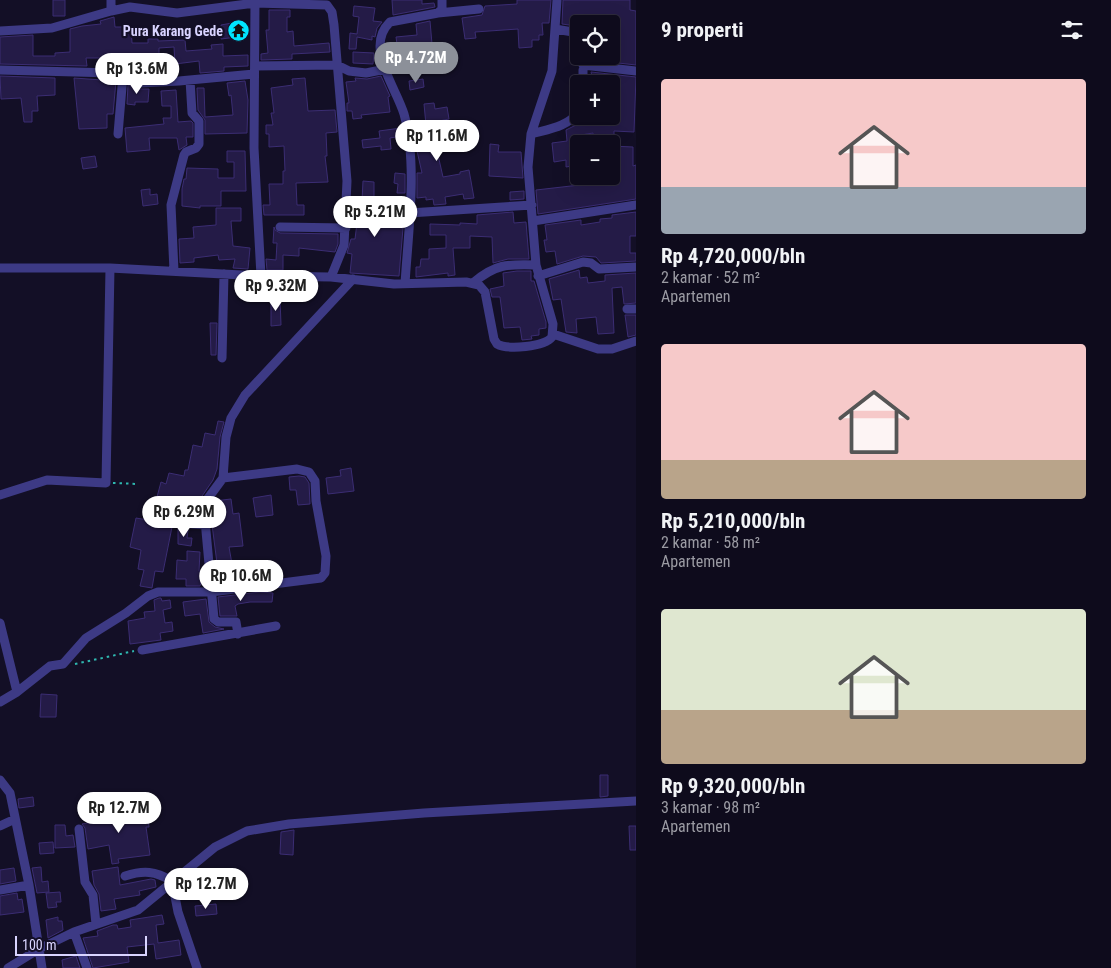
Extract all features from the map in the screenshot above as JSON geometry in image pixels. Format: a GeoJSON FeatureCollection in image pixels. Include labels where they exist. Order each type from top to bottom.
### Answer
{"type":"FeatureCollection","features":[{"type":"Feature","properties":{"kind":"street"},"geometry":{"type":"LineString","coordinates":[[111,0],[111,11]]}},
{"type":"Feature","properties":{"kind":"street"},"geometry":{"type":"LineString","coordinates":[[438,14],[442,8],[442,0]]}},
{"type":"Feature","properties":{"kind":"street"},"geometry":{"type":"LineString","coordinates":[[0,268],[110,268],[261,276],[332,277],[405,284],[473,283],[479,285],[485,292],[494,339],[498,345],[540,344],[548,341],[553,334],[553,324],[536,265],[528,167],[531,134],[552,71],[557,0]]}},
{"type":"Feature","properties":{"kind":"street"},"geometry":{"type":"LineString","coordinates":[[255,2],[255,166],[261,276]]}},
{"type":"Feature","properties":{"kind":"street"},"geometry":{"type":"LineString","coordinates":[[0,31],[52,28],[111,11],[137,8],[177,13],[255,2],[327,5],[331,9],[334,19],[347,181],[346,228],[342,254],[332,277]]}},
{"type":"Feature","properties":{"kind":"street"},"geometry":{"type":"LineString","coordinates":[[405,284],[410,164],[407,130],[401,106],[386,69],[380,44],[381,38],[387,25],[396,20],[479,9]]}},
{"type":"Feature","properties":{"kind":"street"},"geometry":{"type":"LineString","coordinates":[[555,29],[570,32]]}},
{"type":"Feature","properties":{"kind":"street"},"geometry":{"type":"LineString","coordinates":[[0,70],[114,73],[141,83],[190,80],[254,70],[337,65],[349,71],[366,73],[386,69]]}},
{"type":"Feature","properties":{"kind":"street"},"geometry":{"type":"LineString","coordinates":[[583,65],[636,71]]}},
{"type":"Feature","properties":{"kind":"street"},"geometry":{"type":"LineString","coordinates":[[583,70],[583,75]]}},
{"type":"Feature","properties":{"kind":"street"},"geometry":{"type":"LineString","coordinates":[[118,134],[123,75]]}},
{"type":"Feature","properties":{"kind":"street"},"geometry":{"type":"LineString","coordinates":[[174,271],[172,199],[184,155],[199,144],[199,122],[192,113],[190,80]]}},
{"type":"Feature","properties":{"kind":"street"},"geometry":{"type":"LineString","coordinates":[[531,134],[557,127],[570,119]]}},
{"type":"Feature","properties":{"kind":"street"},"geometry":{"type":"LineString","coordinates":[[409,213],[532,205]]}},
{"type":"Feature","properties":{"kind":"street"},"geometry":{"type":"LineString","coordinates":[[533,221],[636,205]]}},
{"type":"Feature","properties":{"kind":"street"},"geometry":{"type":"LineString","coordinates":[[280,227],[346,228]]}},
{"type":"Feature","properties":{"kind":"street"},"geometry":{"type":"LineString","coordinates":[[538,276],[583,262],[591,263],[599,269],[636,267]]}},
{"type":"Feature","properties":{"kind":"street"},"geometry":{"type":"LineString","coordinates":[[473,283],[495,267],[513,264],[536,265]]}},
{"type":"Feature","properties":{"kind":"street"},"geometry":{"type":"LineString","coordinates":[[0,495],[47,480],[106,483],[110,268]]}},
{"type":"Feature","properties":{"kind":"street"},"geometry":{"type":"LineString","coordinates":[[222,358],[224,274]]}},
{"type":"Feature","properties":{"kind":"street"},"geometry":{"type":"LineString","coordinates":[[238,634],[236,622],[215,621],[204,509],[206,501],[223,478],[226,437],[231,418],[240,402],[350,279]]}},
{"type":"Feature","properties":{"kind":"street"},"geometry":{"type":"LineString","coordinates":[[553,334],[598,349],[612,348],[636,341]]}},
{"type":"Feature","properties":{"kind":"street"},"geometry":{"type":"LineString","coordinates":[[0,702],[57,665],[86,638],[126,613],[148,596],[158,592],[211,592],[321,578],[325,573],[326,567],[315,481],[309,472],[297,469],[223,478]]}},
{"type":"Feature","properties":{"kind":"street"},"geometry":{"type":"LineString","coordinates":[[182,523],[206,525]]}},
{"type":"Feature","properties":{"kind":"street"},"geometry":{"type":"LineString","coordinates":[[0,623],[17,692]]}},
{"type":"Feature","properties":{"kind":"street"},"geometry":{"type":"LineString","coordinates":[[142,650],[276,626]]}},
{"type":"Feature","properties":{"kind":"street"},"geometry":{"type":"LineString","coordinates":[[1,782],[10,792],[29,885],[42,968]]}},
{"type":"Feature","properties":{"kind":"street"},"geometry":{"type":"LineString","coordinates":[[12,967],[39,949],[74,932],[138,910],[172,881],[225,841],[248,831],[262,828],[424,814],[636,801]]}},
{"type":"Feature","properties":{"kind":"street"},"geometry":{"type":"LineString","coordinates":[[0,826],[15,819]]}},
{"type":"Feature","properties":{"kind":"street"},"geometry":{"type":"LineString","coordinates":[[79,829],[85,882],[93,896],[96,924]]}},
{"type":"Feature","properties":{"kind":"street"},"geometry":{"type":"LineString","coordinates":[[125,876],[135,873],[152,872],[172,881]]}},
{"type":"Feature","properties":{"kind":"street"},"geometry":{"type":"LineString","coordinates":[[172,881],[178,912],[197,968]]}},
{"type":"Feature","properties":{"kind":"street"},"geometry":{"type":"LineString","coordinates":[[0,890],[29,885]]}},
{"type":"Feature","properties":{"kind":"street"},"geometry":{"type":"LineString","coordinates":[[74,932],[87,968]]}},
{"type":"Feature","properties":{"kind":"path"},"geometry":{"type":"LineString","coordinates":[[106,483],[138,484]]}},
{"type":"Feature","properties":{"kind":"path"},"geometry":{"type":"LineString","coordinates":[[57,665],[79,663],[112,654],[142,650]]}},
{"type":"Feature","properties":{"kind":"building"},"geometry":{"type":"Polygon","coordinates":[[[53,0],[65,0],[65,16],[53,16],[53,0]]]}},
{"type":"Feature","properties":{"kind":"building"},"geometry":{"type":"Polygon","coordinates":[[[392,0],[422,0],[422,4],[434,3],[435,7],[393,15],[392,0]]]}},
{"type":"Feature","properties":{"kind":"building"},"geometry":{"type":"Polygon","coordinates":[[[517,0],[551,0],[549,23],[542,23],[543,35],[539,35],[539,40],[532,40],[532,47],[519,48],[518,29],[475,32],[476,38],[465,39],[462,18],[482,15],[485,6],[517,4],[517,0]]]}},
{"type":"Feature","properties":{"kind":"building"},"geometry":{"type":"Polygon","coordinates":[[[563,0],[630,0],[630,10],[636,11],[636,65],[620,63],[620,15],[570,15],[570,25],[562,24],[563,0]]]}},
{"type":"Feature","properties":{"kind":"building"},"geometry":{"type":"Polygon","coordinates":[[[354,6],[375,8],[373,21],[382,22],[377,28],[375,37],[372,36],[372,40],[357,37],[356,49],[349,49],[350,33],[357,34],[359,17],[353,16],[354,6]]]}},
{"type":"Feature","properties":{"kind":"building"},"geometry":{"type":"Polygon","coordinates":[[[269,10],[290,10],[290,17],[287,17],[287,32],[293,31],[294,46],[329,43],[330,52],[292,54],[292,59],[261,60],[261,54],[268,53],[266,30],[269,30],[269,10]]]}},
{"type":"Feature","properties":{"kind":"building"},"geometry":{"type":"Polygon","coordinates":[[[114,17],[115,27],[131,27],[132,43],[148,43],[148,39],[158,39],[158,41],[185,40],[186,51],[212,49],[211,45],[223,44],[223,56],[248,55],[248,66],[224,67],[224,71],[200,73],[199,61],[175,64],[174,47],[159,48],[159,55],[149,55],[147,76],[142,77],[124,69],[105,67],[104,58],[86,58],[87,66],[0,64],[0,37],[33,35],[33,56],[55,56],[55,53],[70,52],[70,29],[101,24],[100,21],[114,17]]]}},
{"type":"Feature","properties":{"kind":"building"},"geometry":{"type":"Polygon","coordinates":[[[243,21],[245,36],[221,39],[221,25],[243,21]]]}},
{"type":"Feature","properties":{"kind":"building"},"geometry":{"type":"Polygon","coordinates":[[[430,21],[432,44],[411,46],[397,44],[396,37],[417,35],[416,24],[430,21]]]}},
{"type":"Feature","properties":{"kind":"building"},"geometry":{"type":"Polygon","coordinates":[[[353,52],[374,53],[373,64],[353,63],[353,52]]]}},
{"type":"Feature","properties":{"kind":"building"},"geometry":{"type":"Polygon","coordinates":[[[591,72],[618,75],[592,75],[591,72]]]}},
{"type":"Feature","properties":{"kind":"building"},"geometry":{"type":"Polygon","coordinates":[[[620,75],[636,77],[634,132],[614,131],[614,135],[593,135],[593,133],[570,135],[570,166],[566,167],[566,160],[554,162],[552,143],[567,141],[566,130],[576,125],[620,125],[620,75]]]}},
{"type":"Feature","properties":{"kind":"building"},"geometry":{"type":"Polygon","coordinates":[[[0,76],[55,78],[55,95],[37,96],[38,111],[32,111],[32,122],[24,122],[21,98],[1,99],[0,76]]]}},
{"type":"Feature","properties":{"kind":"building"},"geometry":{"type":"Polygon","coordinates":[[[381,76],[390,96],[388,97],[390,112],[361,115],[362,118],[353,119],[352,111],[347,111],[347,103],[349,103],[346,82],[356,81],[355,78],[367,79],[381,76]]]}},
{"type":"Feature","properties":{"kind":"building"},"geometry":{"type":"Polygon","coordinates":[[[74,78],[116,81],[113,114],[107,114],[107,128],[79,129],[74,78]]]}},
{"type":"Feature","properties":{"kind":"building"},"geometry":{"type":"Polygon","coordinates":[[[305,78],[308,111],[335,110],[337,132],[326,133],[327,156],[325,156],[328,182],[296,183],[297,205],[304,205],[304,215],[264,215],[263,205],[270,205],[269,184],[283,184],[283,171],[285,171],[284,146],[269,147],[269,134],[266,134],[266,125],[273,125],[271,113],[274,113],[271,88],[293,85],[292,79],[305,78]]]}},
{"type":"Feature","properties":{"kind":"building"},"geometry":{"type":"Polygon","coordinates":[[[423,79],[424,87],[410,90],[409,81],[423,79]]]}},
{"type":"Feature","properties":{"kind":"building"},"geometry":{"type":"Polygon","coordinates":[[[245,81],[248,100],[247,133],[205,134],[205,120],[198,110],[197,88],[204,88],[205,117],[233,115],[231,95],[229,96],[227,83],[245,81]]]}},
{"type":"Feature","properties":{"kind":"building"},"geometry":{"type":"Polygon","coordinates":[[[128,85],[139,89],[149,89],[148,102],[135,102],[135,105],[127,104],[128,85]]]}},
{"type":"Feature","properties":{"kind":"building"},"geometry":{"type":"Polygon","coordinates":[[[176,90],[178,122],[191,121],[193,123],[193,137],[186,137],[187,145],[179,150],[177,138],[149,138],[150,150],[127,152],[125,128],[164,124],[163,118],[171,118],[171,106],[162,106],[161,91],[176,90]]]}},
{"type":"Feature","properties":{"kind":"building"},"geometry":{"type":"Polygon","coordinates":[[[434,103],[435,109],[447,107],[449,119],[439,121],[443,145],[436,146],[443,177],[460,174],[460,172],[469,170],[474,198],[464,199],[463,194],[445,197],[446,204],[434,205],[433,199],[426,200],[426,197],[417,198],[417,173],[422,173],[415,142],[418,141],[416,126],[426,125],[424,104],[434,103]]]}},
{"type":"Feature","properties":{"kind":"building"},"geometry":{"type":"Polygon","coordinates":[[[401,128],[402,136],[390,138],[391,149],[381,150],[381,146],[363,148],[362,140],[380,138],[379,131],[401,128]]]}},
{"type":"Feature","properties":{"kind":"building"},"geometry":{"type":"Polygon","coordinates":[[[490,144],[499,145],[498,152],[521,152],[523,178],[489,176],[490,144]]]}},
{"type":"Feature","properties":{"kind":"building"},"geometry":{"type":"Polygon","coordinates":[[[620,146],[633,147],[633,166],[636,165],[636,199],[538,214],[536,190],[580,185],[620,185],[620,146]]]}},
{"type":"Feature","properties":{"kind":"building"},"geometry":{"type":"Polygon","coordinates":[[[227,151],[245,151],[246,191],[221,191],[221,206],[200,206],[200,208],[182,206],[182,189],[184,179],[186,179],[187,168],[218,169],[218,178],[234,178],[234,162],[227,162],[227,151]]]}},
{"type":"Feature","properties":{"kind":"building"},"geometry":{"type":"Polygon","coordinates":[[[95,156],[97,167],[83,169],[81,158],[95,156]]]}},
{"type":"Feature","properties":{"kind":"building"},"geometry":{"type":"Polygon","coordinates":[[[395,173],[405,174],[405,193],[397,193],[398,184],[394,183],[395,173]]]}},
{"type":"Feature","properties":{"kind":"building"},"geometry":{"type":"Polygon","coordinates":[[[363,181],[374,182],[374,201],[389,202],[389,206],[392,206],[390,226],[403,228],[399,276],[350,273],[352,254],[347,253],[351,239],[355,239],[358,215],[357,202],[362,201],[363,181]]]}},
{"type":"Feature","properties":{"kind":"building"},"geometry":{"type":"Polygon","coordinates":[[[150,189],[150,195],[157,194],[158,204],[143,206],[141,190],[150,189]]]}},
{"type":"Feature","properties":{"kind":"building"},"geometry":{"type":"Polygon","coordinates":[[[524,191],[524,199],[510,200],[510,192],[524,191]]]}},
{"type":"Feature","properties":{"kind":"building"},"geometry":{"type":"Polygon","coordinates":[[[216,208],[241,208],[241,221],[231,221],[233,246],[250,248],[248,269],[233,268],[235,259],[219,260],[218,255],[194,258],[194,262],[180,263],[179,239],[194,238],[193,227],[216,225],[216,208]]]}},
{"type":"Feature","properties":{"kind":"building"},"geometry":{"type":"Polygon","coordinates":[[[513,212],[514,223],[526,222],[529,259],[508,259],[493,263],[492,237],[470,236],[470,248],[453,248],[455,275],[448,276],[448,273],[416,277],[416,267],[420,267],[421,259],[429,259],[429,249],[446,248],[446,235],[430,235],[430,224],[477,224],[477,215],[513,212]]]}},
{"type":"Feature","properties":{"kind":"building"},"geometry":{"type":"Polygon","coordinates":[[[636,212],[636,236],[630,236],[630,253],[636,253],[636,261],[601,263],[596,257],[583,256],[557,264],[555,251],[546,252],[544,240],[547,240],[545,225],[581,220],[581,225],[600,222],[600,219],[612,218],[612,215],[636,212]]]}},
{"type":"Feature","properties":{"kind":"building"},"geometry":{"type":"Polygon","coordinates":[[[274,227],[280,233],[338,234],[338,244],[335,252],[299,248],[299,256],[283,255],[283,270],[267,270],[266,259],[276,260],[277,243],[273,243],[274,227]]]}},
{"type":"Feature","properties":{"kind":"building"},"geometry":{"type":"Polygon","coordinates":[[[579,270],[580,278],[587,277],[588,283],[605,281],[605,275],[636,273],[636,303],[624,304],[622,287],[612,288],[614,333],[598,334],[596,317],[576,319],[577,333],[566,332],[561,299],[553,300],[549,279],[579,270]]]}},
{"type":"Feature","properties":{"kind":"building"},"geometry":{"type":"Polygon","coordinates":[[[531,271],[531,281],[534,281],[546,322],[546,328],[539,329],[539,335],[531,336],[532,339],[522,340],[520,327],[504,328],[500,297],[492,297],[490,289],[504,286],[503,273],[531,271]]]}},
{"type":"Feature","properties":{"kind":"building"},"geometry":{"type":"Polygon","coordinates":[[[271,298],[280,298],[281,325],[271,326],[271,298]]]}},
{"type":"Feature","properties":{"kind":"building"},"geometry":{"type":"Polygon","coordinates":[[[625,315],[636,315],[636,335],[628,337],[625,315]]]}},
{"type":"Feature","properties":{"kind":"building"},"geometry":{"type":"Polygon","coordinates":[[[210,323],[217,323],[216,355],[211,355],[210,323]]]}},
{"type":"Feature","properties":{"kind":"building"},"geometry":{"type":"Polygon","coordinates":[[[218,421],[224,422],[220,437],[217,469],[213,480],[200,499],[199,518],[182,517],[176,519],[177,527],[172,527],[163,572],[155,571],[152,588],[140,586],[144,570],[138,569],[141,550],[130,547],[136,518],[159,522],[161,498],[157,497],[161,482],[166,484],[169,473],[184,476],[185,470],[188,470],[193,445],[202,447],[205,433],[215,435],[218,421]]]}},
{"type":"Feature","properties":{"kind":"building"},"geometry":{"type":"Polygon","coordinates":[[[351,468],[354,491],[328,494],[326,478],[341,476],[340,470],[351,468]]]}},
{"type":"Feature","properties":{"kind":"building"},"geometry":{"type":"Polygon","coordinates":[[[289,477],[305,477],[309,483],[310,504],[298,505],[296,490],[290,490],[289,477]]]}},
{"type":"Feature","properties":{"kind":"building"},"geometry":{"type":"Polygon","coordinates":[[[271,495],[273,515],[256,517],[253,498],[271,495]]]}},
{"type":"Feature","properties":{"kind":"building"},"geometry":{"type":"Polygon","coordinates":[[[231,499],[233,514],[239,513],[243,546],[229,547],[232,564],[248,562],[249,573],[254,572],[255,580],[217,585],[216,571],[218,571],[210,509],[214,501],[231,499]]]}},
{"type":"Feature","properties":{"kind":"building"},"geometry":{"type":"Polygon","coordinates":[[[178,529],[188,530],[187,538],[192,538],[191,546],[178,544],[178,529]]]}},
{"type":"Feature","properties":{"kind":"building"},"geometry":{"type":"Polygon","coordinates":[[[187,551],[200,552],[199,571],[204,573],[200,586],[186,586],[186,579],[176,579],[177,560],[187,561],[187,551]]]}},
{"type":"Feature","properties":{"kind":"building"},"geometry":{"type":"Polygon","coordinates":[[[260,592],[273,593],[272,602],[238,604],[235,606],[237,616],[220,616],[218,597],[260,592]]]}},
{"type":"Feature","properties":{"kind":"building"},"geometry":{"type":"Polygon","coordinates":[[[159,598],[162,601],[170,600],[171,608],[163,610],[165,623],[172,622],[173,631],[160,633],[161,640],[130,644],[128,621],[145,618],[144,612],[155,611],[154,600],[159,598]]]}},
{"type":"Feature","properties":{"kind":"building"},"geometry":{"type":"Polygon","coordinates":[[[206,599],[209,622],[215,627],[224,629],[203,633],[200,614],[185,616],[183,602],[206,599]]]}},
{"type":"Feature","properties":{"kind":"building"},"geometry":{"type":"Polygon","coordinates":[[[41,694],[57,695],[56,717],[40,717],[41,694]]]}},
{"type":"Feature","properties":{"kind":"building"},"geometry":{"type":"Polygon","coordinates":[[[600,775],[608,775],[608,796],[600,797],[600,775]]]}},
{"type":"Feature","properties":{"kind":"building"},"geometry":{"type":"Polygon","coordinates":[[[33,797],[34,806],[19,808],[18,799],[33,797]]]}},
{"type":"Feature","properties":{"kind":"building"},"geometry":{"type":"Polygon","coordinates":[[[93,810],[126,810],[126,815],[147,813],[149,827],[146,827],[150,855],[118,859],[119,863],[112,864],[109,845],[88,849],[85,828],[82,824],[94,822],[93,810]]]}},
{"type":"Feature","properties":{"kind":"building"},"geometry":{"type":"Polygon","coordinates":[[[55,825],[65,825],[66,836],[73,835],[75,847],[55,848],[55,825]]]}},
{"type":"Feature","properties":{"kind":"building"},"geometry":{"type":"Polygon","coordinates":[[[629,826],[636,826],[636,850],[630,850],[629,826]]]}},
{"type":"Feature","properties":{"kind":"building"},"geometry":{"type":"Polygon","coordinates":[[[294,830],[293,855],[280,854],[281,832],[294,830]]]}},
{"type":"Feature","properties":{"kind":"building"},"geometry":{"type":"Polygon","coordinates":[[[53,842],[54,853],[40,854],[39,843],[53,842]]]}},
{"type":"Feature","properties":{"kind":"building"},"geometry":{"type":"Polygon","coordinates":[[[41,867],[42,882],[48,881],[49,892],[37,893],[32,868],[41,867]]]}},
{"type":"Feature","properties":{"kind":"building"},"geometry":{"type":"Polygon","coordinates":[[[118,867],[120,885],[151,879],[155,880],[156,887],[139,891],[140,895],[114,899],[116,909],[101,911],[99,894],[94,885],[92,871],[118,867]]]}},
{"type":"Feature","properties":{"kind":"building"},"geometry":{"type":"Polygon","coordinates":[[[14,868],[16,881],[0,884],[0,870],[14,868]]]}},
{"type":"Feature","properties":{"kind":"building"},"geometry":{"type":"Polygon","coordinates":[[[60,892],[61,902],[56,902],[57,907],[48,908],[46,893],[60,892]]]}},
{"type":"Feature","properties":{"kind":"building"},"geometry":{"type":"Polygon","coordinates":[[[17,893],[18,900],[22,899],[24,912],[0,915],[0,896],[17,893]]]}},
{"type":"Feature","properties":{"kind":"building"},"geometry":{"type":"Polygon","coordinates":[[[216,904],[217,914],[196,916],[195,906],[216,904]]]}},
{"type":"Feature","properties":{"kind":"building"},"geometry":{"type":"Polygon","coordinates":[[[162,915],[164,924],[156,925],[158,943],[179,940],[181,955],[156,959],[154,944],[127,947],[129,962],[93,968],[83,938],[98,936],[97,931],[113,925],[117,925],[118,929],[131,927],[130,920],[162,915]]]}},
{"type":"Feature","properties":{"kind":"building"},"geometry":{"type":"Polygon","coordinates":[[[58,917],[58,921],[62,921],[63,930],[48,938],[46,920],[58,917]]]}},
{"type":"Feature","properties":{"kind":"building"},"geometry":{"type":"Polygon","coordinates":[[[76,956],[80,968],[63,968],[62,960],[76,956]]]}},
{"type":"Feature","properties":{"kind":"place","name":"Pura Karang Gede"},"geometry":{"type":"Point","coordinates":[239,31]}}]}
